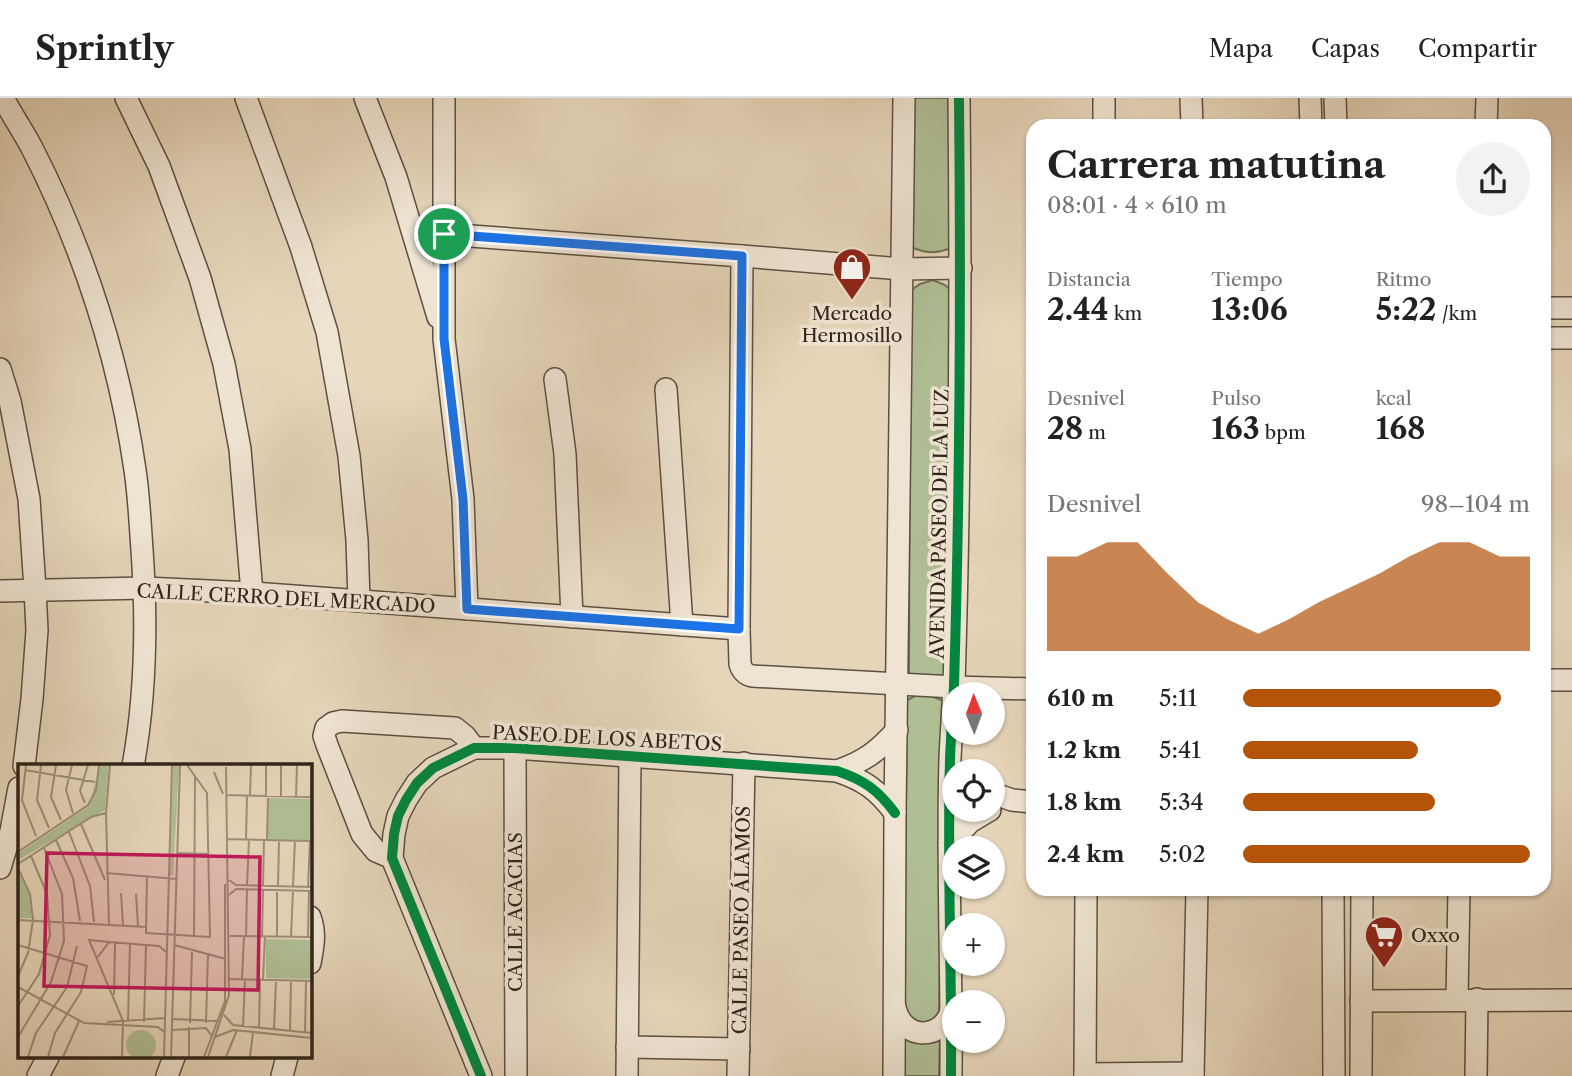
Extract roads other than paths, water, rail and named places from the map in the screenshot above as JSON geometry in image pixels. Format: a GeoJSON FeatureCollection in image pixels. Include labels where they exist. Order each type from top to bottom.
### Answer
{"type":"FeatureCollection","features":[{"type":"Feature","properties":{"kind":"street"},"geometry":{"type":"LineString","coordinates":[[3,98],[32,148],[67,226],[100,314],[122,398],[136,472],[145,589],[144,661],[138,742],[133,764]]}},
{"type":"Feature","properties":{"kind":"street"},"geometry":{"type":"LineString","coordinates":[[126,98],[159,166],[200,278],[224,364],[240,449],[252,593]]}},
{"type":"Feature","properties":{"kind":"street"},"geometry":{"type":"LineString","coordinates":[[246,98],[301,247],[327,332],[349,456],[357,540],[359,601]]}},
{"type":"Feature","properties":{"kind":"street"},"geometry":{"type":"LineString","coordinates":[[365,98],[396,177],[444,339]]}},
{"type":"Feature","properties":{"kind":"street"},"geometry":{"type":"LineString","coordinates":[[444,98],[444,339],[463,499],[467,609]]}},
{"type":"Feature","properties":{"kind":"street","name":"AVENIDA PASEO DE LA LUZ"},"geometry":{"type":"LineString","coordinates":[[894,1076],[904,98]]}},
{"type":"Feature","properties":{"kind":"street","name":"AVENIDA PASEO DE LA LUZ"},"geometry":{"type":"LineString","coordinates":[[954,682],[961,268],[959,98]]}},
{"type":"Feature","properties":{"kind":"street"},"geometry":{"type":"LineString","coordinates":[[1104,98],[1104,119]]}},
{"type":"Feature","properties":{"kind":"street"},"geometry":{"type":"LineString","coordinates":[[1191,98],[1192,119]]}},
{"type":"Feature","properties":{"kind":"street"},"geometry":{"type":"LineString","coordinates":[[1486,119],[1487,98]]}},
{"type":"Feature","properties":{"kind":"street"},"geometry":{"type":"LineString","coordinates":[[1310,110],[1336,110]]}},
{"type":"Feature","properties":{"kind":"street"},"geometry":{"type":"LineString","coordinates":[[444,234],[902,269],[961,268]]}},
{"type":"Feature","properties":{"kind":"street"},"geometry":{"type":"LineString","coordinates":[[742,256],[740,664],[746,674],[752,676],[942,686]]}},
{"type":"Feature","properties":{"kind":"street"},"geometry":{"type":"LineString","coordinates":[[1551,307],[1572,308]]}},
{"type":"Feature","properties":{"kind":"street"},"geometry":{"type":"LineString","coordinates":[[1551,338],[1572,338]]}},
{"type":"Feature","properties":{"kind":"street"},"geometry":{"type":"LineString","coordinates":[[0,369],[10,401],[29,499],[35,589],[37,630],[24,764]]}},
{"type":"Feature","properties":{"kind":"street"},"geometry":{"type":"LineString","coordinates":[[555,379],[565,454],[572,617]]}},
{"type":"Feature","properties":{"kind":"street"},"geometry":{"type":"LineString","coordinates":[[666,389],[682,625]]}},
{"type":"Feature","properties":{"kind":"street","name":"CALLE CERRO DEL MERCADO"},"geometry":{"type":"LineString","coordinates":[[0,591],[145,589],[252,593],[739,629]]}},
{"type":"Feature","properties":{"kind":"street"},"geometry":{"type":"LineString","coordinates":[[1551,680],[1572,680]]}},
{"type":"Feature","properties":{"kind":"street"},"geometry":{"type":"LineString","coordinates":[[1005,688],[1026,689]]}},
{"type":"Feature","properties":{"kind":"street"},"geometry":{"type":"LineString","coordinates":[[474,748],[455,728],[342,722],[333,723],[326,728],[324,736],[362,834],[376,850],[392,858],[481,1076]]}},
{"type":"Feature","properties":{"kind":"street","name":"PASEO DE LOS ABETOS"},"geometry":{"type":"LineString","coordinates":[[837,771],[870,757],[897,730]]}},
{"type":"Feature","properties":{"kind":"street","name":"PASEO DE LOS ABETOS"},"geometry":{"type":"LineString","coordinates":[[392,858],[398,816],[417,783],[433,768],[474,748],[630,755],[837,771],[868,784],[884,798],[895,813]]}},
{"type":"Feature","properties":{"kind":"street","name":"CALLE ACACIAS"},"geometry":{"type":"LineString","coordinates":[[515,748],[516,1076]]}},
{"type":"Feature","properties":{"kind":"street"},"geometry":{"type":"LineString","coordinates":[[627,1076],[630,755]]}},
{"type":"Feature","properties":{"kind":"street","name":"CALLE PASEO ÁLAMOS"},"geometry":{"type":"LineString","coordinates":[[738,1076],[744,763]]}},
{"type":"Feature","properties":{"kind":"street"},"geometry":{"type":"LineString","coordinates":[[0,868],[18,794]]}},
{"type":"Feature","properties":{"kind":"street"},"geometry":{"type":"LineString","coordinates":[[957,836],[969,822]]}},
{"type":"Feature","properties":{"kind":"street"},"geometry":{"type":"LineString","coordinates":[[1086,896],[1085,1075],[1193,1074],[1198,896]]}},
{"type":"Feature","properties":{"kind":"street"},"geometry":{"type":"LineString","coordinates":[[1333,896],[1334,1076]]}},
{"type":"Feature","properties":{"kind":"street"},"geometry":{"type":"LineString","coordinates":[[1360,1076],[1362,896]]}},
{"type":"Feature","properties":{"kind":"street"},"geometry":{"type":"LineString","coordinates":[[1460,896],[1476,1076]]}},
{"type":"Feature","properties":{"kind":"street","name":"AVENIDA PASEO DE LA LUZ"},"geometry":{"type":"LineString","coordinates":[[950,899],[952,990]]}},
{"type":"Feature","properties":{"kind":"street"},"geometry":{"type":"LineString","coordinates":[[312,922],[312,952]]}},
{"type":"Feature","properties":{"kind":"street"},"geometry":{"type":"LineString","coordinates":[[1361,1000],[1572,1000]]}},
{"type":"Feature","properties":{"kind":"street"},"geometry":{"type":"LineString","coordinates":[[895,1007],[900,1021],[910,1030],[924,1033],[942,1026]]}},
{"type":"Feature","properties":{"kind":"street"},"geometry":{"type":"LineString","coordinates":[[627,1047],[739,1049]]}},
{"type":"Feature","properties":{"kind":"street","name":"AVENIDA PASEO DE LA LUZ"},"geometry":{"type":"LineString","coordinates":[[951,1053],[951,1076]]}},
{"type":"Feature","properties":{"kind":"street"},"geometry":{"type":"LineString","coordinates":[[38,1076],[47,1058]]}},
{"type":"Feature","properties":{"kind":"street"},"geometry":{"type":"LineString","coordinates":[[167,1076],[174,1058]]}},
{"type":"Feature","properties":{"kind":"street"},"geometry":{"type":"LineString","coordinates":[[282,1076],[288,1058]]}},
{"type":"Feature","properties":{"kind":"place","name":"Mercado Hermosillo"},"geometry":{"type":"Point","coordinates":[852,301]}},
{"type":"Feature","properties":{"kind":"place","name":"Oxxo"},"geometry":{"type":"Point","coordinates":[1384,969]}}]}
